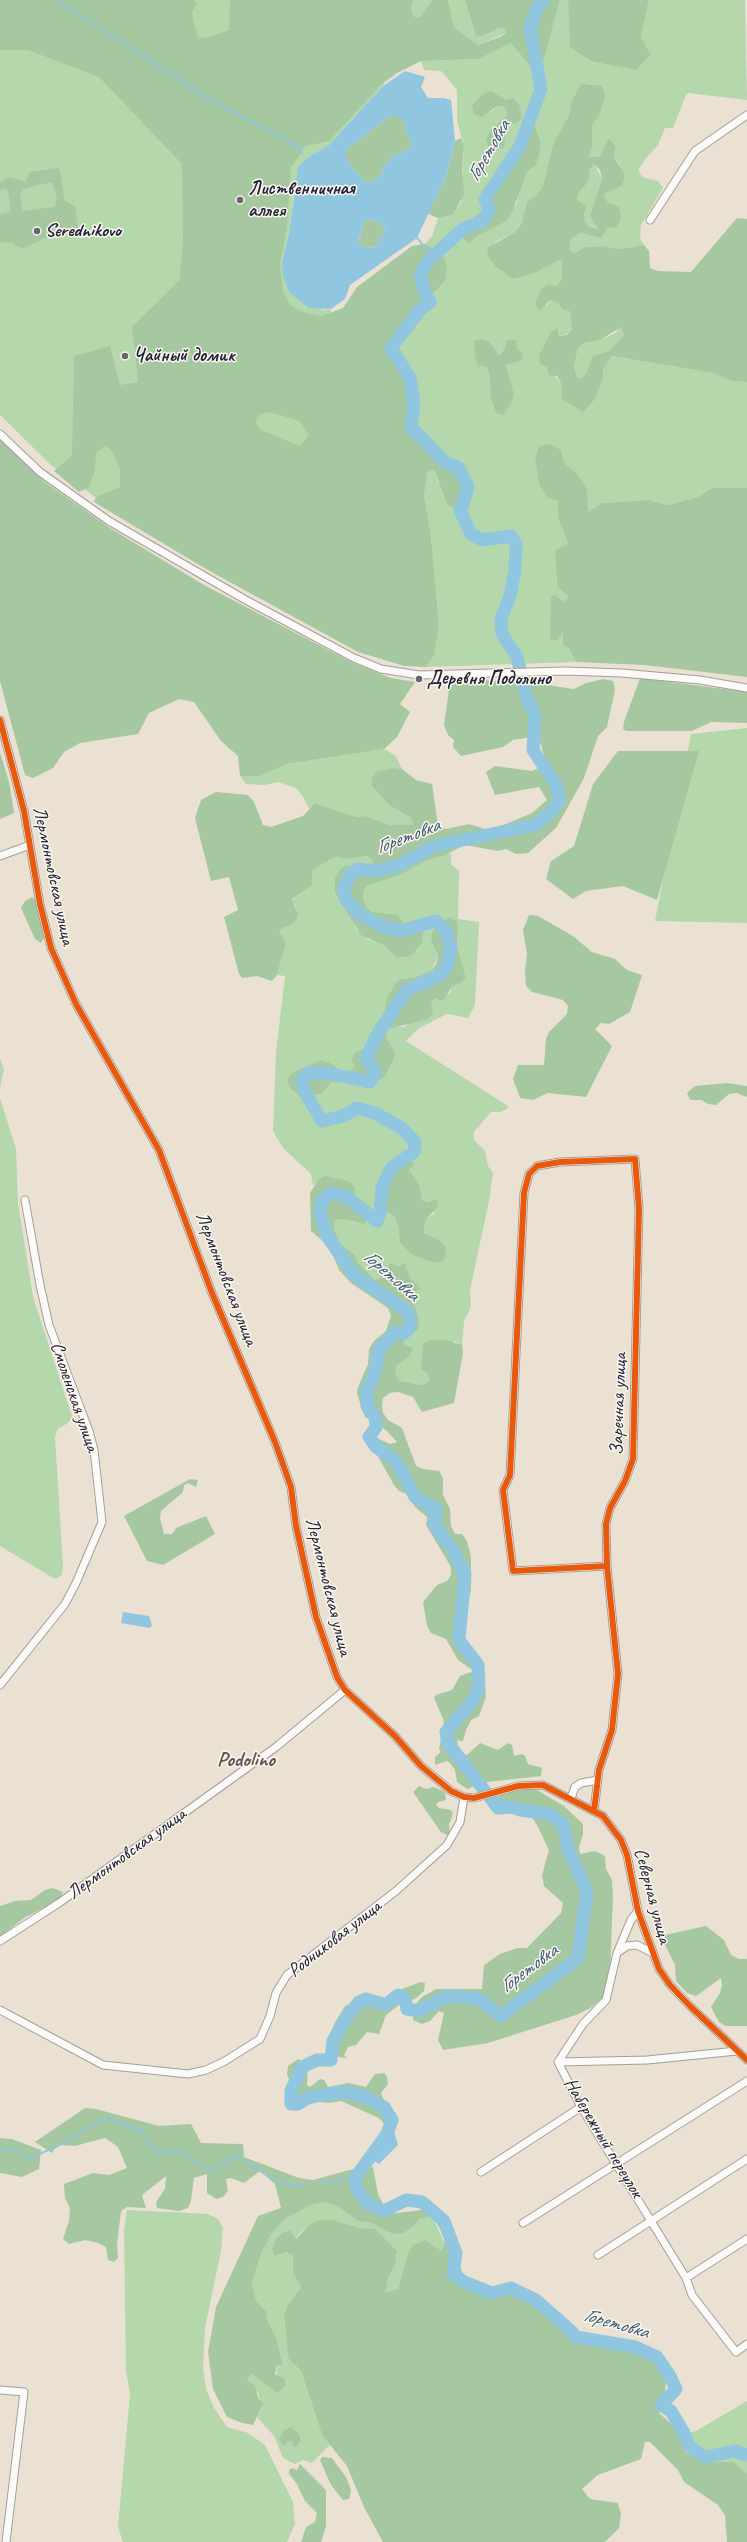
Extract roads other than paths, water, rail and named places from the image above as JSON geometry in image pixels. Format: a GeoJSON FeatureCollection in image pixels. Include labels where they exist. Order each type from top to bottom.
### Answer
{"type":"FeatureCollection","features":[{"type":"Feature","properties":{"kind":"street"},"geometry":{"type":"LineString","coordinates":[[650,220],[695,151],[747,115]]}},
{"type":"Feature","properties":{"kind":"street"},"geometry":{"type":"LineString","coordinates":[[0,434],[40,472],[109,521],[244,599],[354,658],[381,669],[402,674],[502,672],[622,673],[700,680],[747,688]]}},
{"type":"Feature","properties":{"kind":"street","name":"Лермонтовская улица"},"geometry":{"type":"LineString","coordinates":[[0,720],[24,811],[51,948],[76,1004],[160,1150],[212,1293],[287,1474],[296,1526],[316,1617],[330,1662],[345,1690],[395,1736],[435,1778],[451,1791],[464,1797],[482,1797]]}},
{"type":"Feature","properties":{"kind":"street"},"geometry":{"type":"LineString","coordinates":[[0,856],[30,845]]}},
{"type":"Feature","properties":{"kind":"street","name":"Заречная улица"},"geometry":{"type":"LineString","coordinates":[[594,1811],[599,1770],[612,1730],[618,1674],[607,1566],[606,1524],[610,1508],[625,1481],[633,1459],[639,1209],[635,1159],[560,1162],[538,1166],[529,1174],[524,1193],[510,1475],[503,1490],[513,1571],[607,1566]]}},
{"type":"Feature","properties":{"kind":"street","name":"Смоленская улица"},"geometry":{"type":"LineString","coordinates":[[0,1685],[64,1604],[76,1583],[102,1522],[94,1450],[89,1431],[49,1325],[40,1285],[25,1200]]}},
{"type":"Feature","properties":{"kind":"street","name":"Лермонтовская улица"},"geometry":{"type":"LineString","coordinates":[[0,1940],[58,1903],[276,1747],[345,1690]]}},
{"type":"Feature","properties":{"kind":"street"},"geometry":{"type":"LineString","coordinates":[[571,1798],[575,1787],[581,1783],[598,1780]]}},
{"type":"Feature","properties":{"kind":"street","name":"Северная улица"},"geometry":{"type":"LineString","coordinates":[[482,1797],[518,1786],[534,1784],[550,1788],[603,1816],[621,1840],[627,1855],[638,1911],[651,1952],[670,1985],[747,2060]]}},
{"type":"Feature","properties":{"kind":"street","name":"Родниковая улица"},"geometry":{"type":"LineString","coordinates":[[0,2010],[103,2065],[188,2074],[206,2070],[226,2061],[245,2050],[260,2038],[270,2016],[276,1992],[288,1975],[396,1891],[447,1845],[460,1822],[464,1797]]}},
{"type":"Feature","properties":{"kind":"street","name":"Набережный переулок"},"geometry":{"type":"LineString","coordinates":[[638,1911],[631,1920],[617,1953],[606,2000],[583,2024],[558,2062],[581,2107],[652,2220],[686,2278],[692,2296],[736,2352],[747,2344]]}},
{"type":"Feature","properties":{"kind":"street"},"geometry":{"type":"LineString","coordinates":[[617,1953],[627,1946],[637,1945],[651,1952]]}},
{"type":"Feature","properties":{"kind":"street"},"geometry":{"type":"LineString","coordinates":[[558,2062],[646,2060],[737,2051]]}},
{"type":"Feature","properties":{"kind":"street"},"geometry":{"type":"LineString","coordinates":[[523,2223],[747,2080]]}},
{"type":"Feature","properties":{"kind":"street"},"geometry":{"type":"LineString","coordinates":[[481,2172],[581,2107]]}},
{"type":"Feature","properties":{"kind":"street"},"geometry":{"type":"LineString","coordinates":[[598,2255],[747,2159]]}},
{"type":"Feature","properties":{"kind":"street"},"geometry":{"type":"LineString","coordinates":[[686,2278],[747,2239]]}},
{"type":"Feature","properties":{"kind":"street"},"geometry":{"type":"LineString","coordinates":[[0,2390],[24,2392],[6,2542]]}},
{"type":"Feature","properties":{"kind":"water"},"geometry":{"type":"Polygon","coordinates":[[[405,71],[425,77],[421,87],[428,98],[444,98],[451,100],[455,141],[446,176],[417,238],[350,285],[345,299],[331,309],[309,308],[289,292],[283,275],[282,262],[289,234],[298,168],[307,158],[329,145],[383,86],[405,71]],[[390,116],[346,150],[346,158],[366,183],[373,182],[381,175],[383,167],[395,155],[410,149],[412,145],[402,118],[390,116]],[[365,220],[357,243],[367,248],[375,247],[386,229],[377,221],[365,220]]]}},
{"type":"Feature","properties":{"kind":"water"},"geometry":{"type":"Polygon","coordinates":[[[123,1612],[149,1616],[152,1625],[150,1628],[121,1623],[123,1612]]]}},
{"type":"Feature","properties":{"kind":"water"},"geometry":{"type":"Polygon","coordinates":[[[386,2130],[394,2131],[398,2145],[379,2164],[374,2161],[371,2151],[386,2130]]]}},
{"type":"Feature","properties":{"kind":"waterway"},"geometry":{"type":"LineString","coordinates":[[57,0],[211,100],[299,147],[302,153]]}},
{"type":"Feature","properties":{"kind":"waterway","name":"Горетовка"},"geometry":{"type":"LineString","coordinates":[[543,0],[537,9],[530,27],[541,89],[520,146],[485,199],[489,209],[483,221],[464,228],[429,260],[420,274],[424,290],[430,302],[420,310],[391,348],[410,378],[414,402],[411,427],[446,463],[458,467],[468,486],[463,505],[460,510],[471,534],[482,540],[511,536],[516,544],[515,570],[510,596],[501,619],[502,634],[517,657],[526,695],[535,716],[533,750],[557,786],[559,801],[550,813],[535,825],[434,846],[400,865],[377,871],[358,869],[350,875],[344,888],[346,900],[357,912],[379,925],[400,931],[436,921],[446,931],[451,948],[447,966],[440,975],[406,991],[376,1037],[366,1058],[375,1072],[370,1082],[327,1073],[308,1073],[302,1081],[307,1096],[322,1121],[343,1116],[357,1108],[375,1113],[403,1129],[415,1142],[414,1152],[391,1168],[382,1187],[380,1213],[377,1221],[347,1197],[331,1193],[322,1200],[320,1214],[327,1236],[354,1275],[407,1311],[411,1321],[408,1330],[401,1335],[395,1332],[379,1349],[374,1376],[367,1389],[367,1406],[375,1417],[376,1427],[369,1437],[376,1447],[396,1461],[415,1497],[436,1509],[434,1525],[452,1548],[465,1574],[459,1640],[478,1665],[479,1689],[470,1704],[446,1732],[448,1743],[498,1808],[512,1807],[520,1810],[549,1814],[563,1824],[569,1852],[587,1891],[578,1958],[501,2016],[477,1998],[448,1996],[419,2011],[407,2009],[405,1999],[398,1995],[386,2005],[366,1999],[359,2002],[346,2018],[333,2041],[331,2060],[317,2060],[302,2067],[291,2091],[291,2104],[298,2104],[309,2097],[341,2092],[363,2096],[384,2107],[392,2120],[387,2134],[355,2178],[357,2189],[368,2204],[384,2211],[406,2200],[422,2202],[444,2221],[456,2253],[453,2274],[464,2282],[492,2293],[511,2288],[536,2300],[576,2337],[635,2347],[657,2357],[670,2376],[676,2389],[661,2405],[671,2411],[684,2433],[689,2446],[705,2457],[735,2451],[747,2455]]}},
{"type":"Feature","properties":{"kind":"waterway"},"geometry":{"type":"LineString","coordinates":[[415,236],[420,241]]}},
{"type":"Feature","properties":{"kind":"waterway"},"geometry":{"type":"LineString","coordinates":[[421,243],[428,251],[429,260]]}},
{"type":"Feature","properties":{"kind":"waterway"},"geometry":{"type":"LineString","coordinates":[[0,2149],[9,2148],[30,2158],[58,2146],[85,2129],[108,2118],[142,2132],[158,2153],[181,2152],[211,2171],[235,2155],[279,2183],[304,2186]]}},
{"type":"Feature","properties":{"kind":"waterway"},"geometry":{"type":"LineString","coordinates":[[320,2183],[355,2178]]}},
{"type":"Feature","properties":{"kind":"place","name":"Лиственничная аллея"},"geometry":{"type":"Point","coordinates":[240,200]}},
{"type":"Feature","properties":{"kind":"place","name":"Serednikovo"},"geometry":{"type":"Point","coordinates":[37,231]}},
{"type":"Feature","properties":{"kind":"place","name":"Чайный домик"},"geometry":{"type":"Point","coordinates":[125,356]}},
{"type":"Feature","properties":{"kind":"place","name":"Деревня Подолино"},"geometry":{"type":"Point","coordinates":[419,679]}},
{"type":"Feature","properties":{"kind":"district","name":"Podolino"},"geometry":{"type":"Point","coordinates":[246,1760]}}]}
